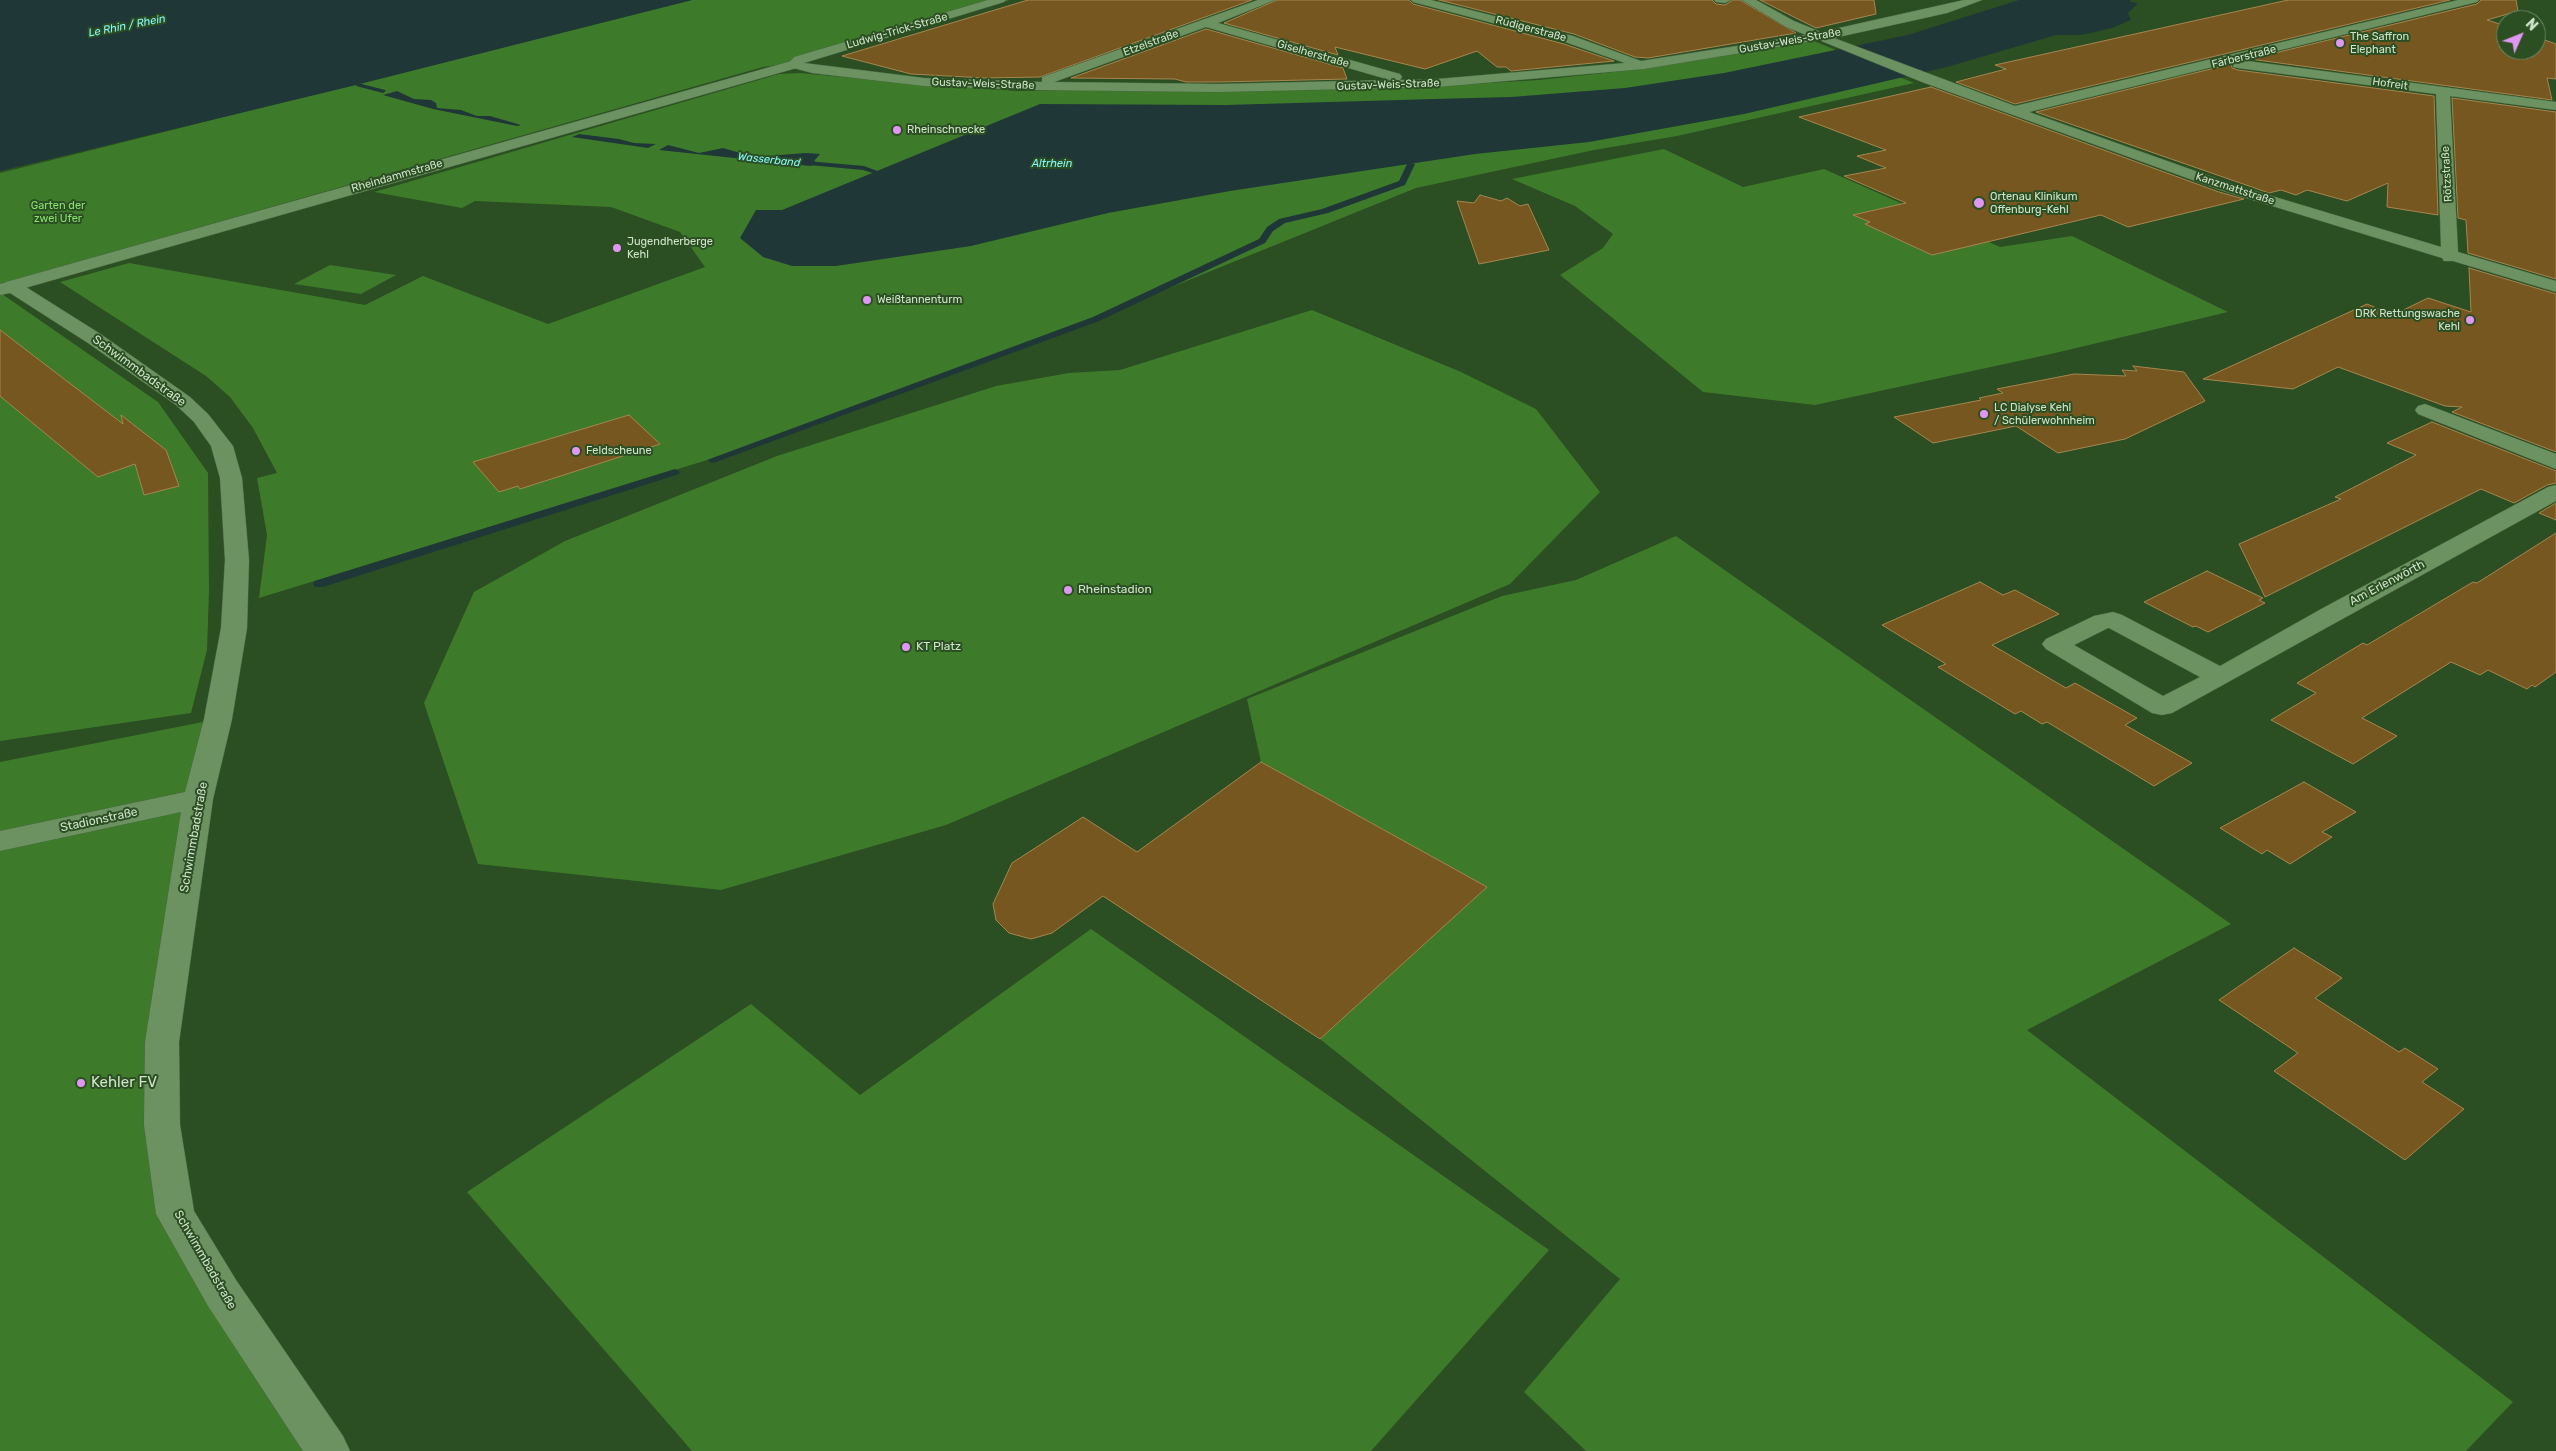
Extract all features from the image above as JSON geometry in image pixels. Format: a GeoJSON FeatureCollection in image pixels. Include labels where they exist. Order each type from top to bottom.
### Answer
{"type":"FeatureCollection","features":[{"type":"Feature","properties":{"kind":"street","name":"Ludwig-Trick-Straße"},"geometry":{"type":"LineString","coordinates":[[795,64],[799,60],[1000,0]]}},
{"type":"Feature","properties":{"kind":"street","name":"Etzelstraße"},"geometry":{"type":"LineString","coordinates":[[1032,86],[1269,0]]}},
{"type":"Feature","properties":{"kind":"street","name":"Rüdigerstraße"},"geometry":{"type":"LineString","coordinates":[[1418,0],[1569,39],[1644,65]]}},
{"type":"Feature","properties":{"kind":"street"},"geometry":{"type":"LineString","coordinates":[[1720,0],[1725,0]]}},
{"type":"Feature","properties":{"kind":"street","name":"Kanzmattstraße"},"geometry":{"type":"LineString","coordinates":[[1748,0],[1790,24],[1919,76],[2226,187],[2450,257],[2556,287]]}},
{"type":"Feature","properties":{"kind":"street","name":"Gustav-Weis-Straße"},"geometry":{"type":"LineString","coordinates":[[795,64],[812,69],[924,82],[1032,86],[1219,88],[1419,84],[1644,65],[1821,37],[1943,10],[1976,0]]}},
{"type":"Feature","properties":{"kind":"street","name":"Färberstraße"},"geometry":{"type":"LineString","coordinates":[[2014,111],[2224,62],[2473,0]]}},
{"type":"Feature","properties":{"kind":"street","name":"Giselherstraße"},"geometry":{"type":"LineString","coordinates":[[1206,23],[1419,84]]}},
{"type":"Feature","properties":{"kind":"street","name":"Hofreit"},"geometry":{"type":"LineString","coordinates":[[2224,62],[2556,106]]}},
{"type":"Feature","properties":{"kind":"street","name":"Rheindammstraße"},"geometry":{"type":"LineString","coordinates":[[6,288],[795,64]]}},
{"type":"Feature","properties":{"kind":"street","name":"Rötzstraße"},"geometry":{"type":"LineString","coordinates":[[2443,91],[2450,257]]}},
{"type":"Feature","properties":{"kind":"street","name":"Schwimmbadstraße"},"geometry":{"type":"LineString","coordinates":[[6,288],[95,339],[183,401],[201,418],[222,446],[231,478],[237,560],[234,628],[218,719],[198,799],[162,1042],[162,1124],[175,1214],[222,1293],[328,1451]]}},
{"type":"Feature","properties":{"kind":"street"},"geometry":{"type":"LineString","coordinates":[[2425,410],[2556,462]]}},
{"type":"Feature","properties":{"kind":"street","name":"Am Erlenwörth"},"geometry":{"type":"LineString","coordinates":[[2220,677],[2113,620],[2103,621],[2055,644],[2162,706],[2220,677],[2332,613],[2556,492]]}},
{"type":"Feature","properties":{"kind":"street","name":"Stadionstraße"},"geometry":{"type":"LineString","coordinates":[[0,841],[198,799]]}},
{"type":"Feature","properties":{"kind":"green space","name":"Garten der zwei Ufer"},"geometry":{"type":"Polygon","coordinates":[[[692,0],[1010,0],[812,60],[763,67],[0,284],[0,173],[692,0]]]}},
{"type":"Feature","properties":{"kind":"green space"},"geometry":{"type":"Polygon","coordinates":[[[1807,38],[1914,83],[1677,136],[1594,150],[1416,188],[1100,316],[717,457],[259,598],[267,535],[257,478],[277,473],[253,428],[230,397],[206,376],[60,282],[129,263],[365,305],[423,276],[548,324],[705,267],[680,232],[611,207],[475,201],[462,208],[374,192],[779,74],[800,73],[1017,91],[1317,90],[1418,87],[1539,80],[1632,70],[1807,38]]]}},
{"type":"Feature","properties":{"kind":"green space"},"geometry":{"type":"Polygon","coordinates":[[[1664,149],[1743,187],[1824,169],[2000,247],[2072,236],[2228,312],[2051,354],[1815,405],[1703,392],[1560,275],[1603,248],[1613,234],[1575,206],[1512,179],[1664,149]]]}},
{"type":"Feature","properties":{"kind":"green space"},"geometry":{"type":"Polygon","coordinates":[[[330,265],[396,275],[361,294],[294,284],[330,265]]]}},
{"type":"Feature","properties":{"kind":"green space"},"geometry":{"type":"Polygon","coordinates":[[[2,294],[158,402],[208,473],[209,591],[207,650],[191,713],[0,741],[0,295],[2,294]]]}},
{"type":"Feature","properties":{"kind":"green space","name":"KT Platz"},"geometry":{"type":"Polygon","coordinates":[[[1312,310],[1461,372],[1536,409],[1600,492],[1510,584],[946,825],[721,890],[478,864],[424,703],[474,592],[565,541],[777,456],[996,386],[1069,373],[1120,370],[1312,310]]]}},
{"type":"Feature","properties":{"kind":"green space"},"geometry":{"type":"Polygon","coordinates":[[[1676,536],[2231,924],[2027,1030],[2513,1402],[2466,1451],[1586,1451],[1524,1392],[1620,1279],[1320,1039],[1487,887],[1261,762],[1247,699],[1502,596],[1576,580],[1676,536]]]}},
{"type":"Feature","properties":{"kind":"green space","name":"Kehler FV"},"geometry":{"type":"Polygon","coordinates":[[[218,719],[162,1042],[175,1214],[328,1451],[0,1451],[0,762],[218,719]]]}},
{"type":"Feature","properties":{"kind":"green space"},"geometry":{"type":"Polygon","coordinates":[[[1091,929],[1549,1250],[1371,1451],[692,1451],[467,1192],[751,1004],[860,1095],[1091,929]]]}},
{"type":"Feature","properties":{"kind":"water","name":"Le Rhin / Rhein"},"geometry":{"type":"Polygon","coordinates":[[[0,0],[692,0],[352,86],[0,171],[0,0]]]}},
{"type":"Feature","properties":{"kind":"water","name":"Altrhein"},"geometry":{"type":"Polygon","coordinates":[[[2019,0],[2130,0],[2130,2],[2138,3],[2128,13],[2131,20],[2112,28],[2081,35],[2056,35],[1947,67],[1744,114],[1589,142],[1475,154],[1230,191],[1108,213],[971,246],[836,266],[792,266],[763,257],[740,238],[756,210],[782,210],[1040,104],[1226,105],[1511,97],[1625,88],[1724,73],[1908,35],[2019,0]]]}},
{"type":"Feature","properties":{"kind":"water"},"geometry":{"type":"Polygon","coordinates":[[[397,91],[414,99],[431,100],[436,103],[437,108],[461,110],[477,116],[490,116],[521,125],[517,126],[433,109],[383,95],[397,91]]]}},
{"type":"Feature","properties":{"kind":"water"},"geometry":{"type":"Polygon","coordinates":[[[579,134],[619,139],[634,143],[656,144],[648,148],[572,137],[579,134]]]}},
{"type":"Feature","properties":{"kind":"water"},"geometry":{"type":"Polygon","coordinates":[[[668,145],[699,153],[723,148],[754,157],[806,153],[820,154],[814,161],[816,162],[814,165],[810,166],[659,150],[668,145]]]}},
{"type":"Feature","properties":{"kind":"building"},"geometry":{"type":"Polygon","coordinates":[[[1028,0],[1252,0],[1040,77],[985,78],[911,74],[842,56],[1028,0]]]}},
{"type":"Feature","properties":{"kind":"building"},"geometry":{"type":"Polygon","coordinates":[[[1277,0],[1409,0],[1413,4],[1564,44],[1614,61],[1511,71],[1506,67],[1497,67],[1477,51],[1425,69],[1335,47],[1338,55],[1224,23],[1277,0]]]}},
{"type":"Feature","properties":{"kind":"building"},"geometry":{"type":"Polygon","coordinates":[[[1439,0],[1712,0],[1716,4],[1725,5],[1733,0],[1740,0],[1796,33],[1648,58],[1635,57],[1574,34],[1439,0]]]}},
{"type":"Feature","properties":{"kind":"building"},"geometry":{"type":"Polygon","coordinates":[[[1760,0],[1874,0],[1876,14],[1816,28],[1760,0]]]}},
{"type":"Feature","properties":{"kind":"building"},"geometry":{"type":"Polygon","coordinates":[[[2288,0],[2450,0],[2015,104],[1956,82],[2006,69],[1995,65],[2288,0]]]}},
{"type":"Feature","properties":{"kind":"building"},"geometry":{"type":"Polygon","coordinates":[[[2481,0],[2516,0],[2518,10],[2496,10],[2496,17],[2487,20],[2496,23],[2496,60],[2546,60],[2546,40],[2556,44],[2556,79],[2547,78],[2552,100],[2250,59],[2477,4],[2481,0]]]}},
{"type":"Feature","properties":{"kind":"building"},"geometry":{"type":"Polygon","coordinates":[[[1206,29],[1343,68],[1347,79],[1186,82],[1175,79],[1071,78],[1206,29]]]}},
{"type":"Feature","properties":{"kind":"building"},"geometry":{"type":"Polygon","coordinates":[[[2231,64],[2232,68],[2238,70],[2434,96],[2438,215],[2387,207],[2388,183],[2347,201],[2307,190],[2296,195],[2281,190],[2269,193],[2036,112],[2231,64]]]}},
{"type":"Feature","properties":{"kind":"building"},"geometry":{"type":"Polygon","coordinates":[[[1931,87],[2219,192],[2244,199],[2128,227],[2101,215],[1932,255],[1865,224],[1870,222],[1853,215],[1906,203],[1844,176],[1886,168],[1857,156],[1886,150],[1799,117],[1931,87]]]}},
{"type":"Feature","properties":{"kind":"building"},"geometry":{"type":"Polygon","coordinates":[[[2452,98],[2556,112],[2556,279],[2468,253],[2466,220],[2458,218],[2452,98]]]}},
{"type":"Feature","properties":{"kind":"building"},"geometry":{"type":"Polygon","coordinates":[[[1480,195],[1501,201],[1507,198],[1520,206],[1528,204],[1549,250],[1479,264],[1457,201],[1474,203],[1480,195]]]}},
{"type":"Feature","properties":{"kind":"building"},"geometry":{"type":"Polygon","coordinates":[[[2469,268],[2556,294],[2556,452],[2452,412],[2462,407],[2445,406],[2338,367],[2293,389],[2203,379],[2367,304],[2393,315],[2428,298],[2471,312],[2469,268]]]}},
{"type":"Feature","properties":{"kind":"building"},"geometry":{"type":"Polygon","coordinates":[[[0,330],[123,424],[121,415],[166,450],[179,486],[144,495],[135,464],[98,477],[0,396],[0,330]]]}},
{"type":"Feature","properties":{"kind":"building"},"geometry":{"type":"Polygon","coordinates":[[[2133,366],[2184,372],[2205,401],[2125,439],[2058,453],[2016,426],[1933,443],[1894,417],[1981,400],[1979,398],[2003,393],[1997,389],[2074,374],[2126,376],[2122,370],[2137,371],[2133,366]]]}},
{"type":"Feature","properties":{"kind":"building","name":"Feldscheune"},"geometry":{"type":"Polygon","coordinates":[[[629,415],[660,444],[520,489],[518,486],[499,492],[473,462],[629,415]]]}},
{"type":"Feature","properties":{"kind":"building"},"geometry":{"type":"Polygon","coordinates":[[[2432,422],[2556,471],[2556,483],[2547,485],[2514,503],[2481,489],[2265,597],[2239,544],[2341,499],[2335,497],[2416,455],[2387,443],[2432,422]]]}},
{"type":"Feature","properties":{"kind":"building"},"geometry":{"type":"Polygon","coordinates":[[[2556,503],[2556,520],[2539,513],[2556,503]]]}},
{"type":"Feature","properties":{"kind":"building"},"geometry":{"type":"Polygon","coordinates":[[[2556,533],[2556,672],[2535,687],[2532,685],[2527,689],[2488,670],[2480,675],[2451,662],[2362,718],[2397,736],[2353,764],[2271,720],[2316,693],[2297,683],[2363,643],[2367,645],[2473,582],[2477,583],[2556,533]]]}},
{"type":"Feature","properties":{"kind":"building"},"geometry":{"type":"Polygon","coordinates":[[[2207,571],[2263,598],[2259,600],[2265,603],[2208,632],[2196,626],[2193,627],[2144,602],[2207,571]]]}},
{"type":"Feature","properties":{"kind":"building"},"geometry":{"type":"Polygon","coordinates":[[[1980,582],[2003,595],[2015,590],[2059,614],[1992,645],[2066,688],[2075,683],[2137,718],[2125,725],[2192,763],[2154,786],[2047,722],[2042,724],[2021,711],[2015,714],[1938,667],[1946,664],[1882,625],[1980,582]]]}},
{"type":"Feature","properties":{"kind":"building"},"geometry":{"type":"Polygon","coordinates":[[[1261,762],[1487,887],[1320,1039],[1103,896],[1052,933],[1031,939],[1009,933],[996,920],[993,904],[1012,863],[1083,817],[1137,852],[1261,762]]]}},
{"type":"Feature","properties":{"kind":"building"},"geometry":{"type":"Polygon","coordinates":[[[2304,782],[2356,812],[2322,832],[2332,837],[2290,864],[2267,850],[2262,854],[2220,828],[2304,782]]]}},
{"type":"Feature","properties":{"kind":"building"},"geometry":{"type":"Polygon","coordinates":[[[2294,948],[2342,978],[2315,998],[2399,1052],[2405,1048],[2438,1069],[2422,1082],[2464,1109],[2405,1160],[2274,1071],[2298,1053],[2219,1000],[2294,948]]]}},
{"type":"Feature","properties":{"kind":"waterway","name":"Wasserband"},"geometry":{"type":"LineString","coordinates":[[358,85],[383,91]]}},
{"type":"Feature","properties":{"kind":"waterway","name":"Wasserband"},"geometry":{"type":"LineString","coordinates":[[798,162],[864,168],[876,172]]}},
{"type":"Feature","properties":{"kind":"waterway"},"geometry":{"type":"LineString","coordinates":[[712,460],[1096,319],[1262,241],[1270,229],[1282,221],[1325,211],[1402,183],[1411,164]]}},
{"type":"Feature","properties":{"kind":"waterway"},"geometry":{"type":"LineString","coordinates":[[319,584],[675,472]]}},
{"type":"Feature","properties":{"kind":"place","name":"The Saffron Elephant"},"geometry":{"type":"Point","coordinates":[2340,43]}},
{"type":"Feature","properties":{"kind":"place","name":"Rheinschnecke"},"geometry":{"type":"Point","coordinates":[897,130]}},
{"type":"Feature","properties":{"kind":"place","name":"Ortenau Klinikum Offenburg-Kehl"},"geometry":{"type":"Point","coordinates":[1979,203]}},
{"type":"Feature","properties":{"kind":"place","name":"Jugendherberge Kehl"},"geometry":{"type":"Point","coordinates":[617,248]}},
{"type":"Feature","properties":{"kind":"place","name":"Weißtannenturm"},"geometry":{"type":"Point","coordinates":[867,300]}},
{"type":"Feature","properties":{"kind":"place","name":"DRK Rettungswache Kehl"},"geometry":{"type":"Point","coordinates":[2470,320]}},
{"type":"Feature","properties":{"kind":"place","name":"LC Dialyse Kehl / Schülerwohnheim"},"geometry":{"type":"Point","coordinates":[1984,414]}},
{"type":"Feature","properties":{"kind":"place","name":"Feldscheune"},"geometry":{"type":"Point","coordinates":[576,451]}},
{"type":"Feature","properties":{"kind":"place","name":"Rheinstadion"},"geometry":{"type":"Point","coordinates":[1068,590]}},
{"type":"Feature","properties":{"kind":"place","name":"KT Platz"},"geometry":{"type":"Point","coordinates":[906,647]}},
{"type":"Feature","properties":{"kind":"place","name":"Kehler FV"},"geometry":{"type":"Point","coordinates":[81,1083]}}]}
